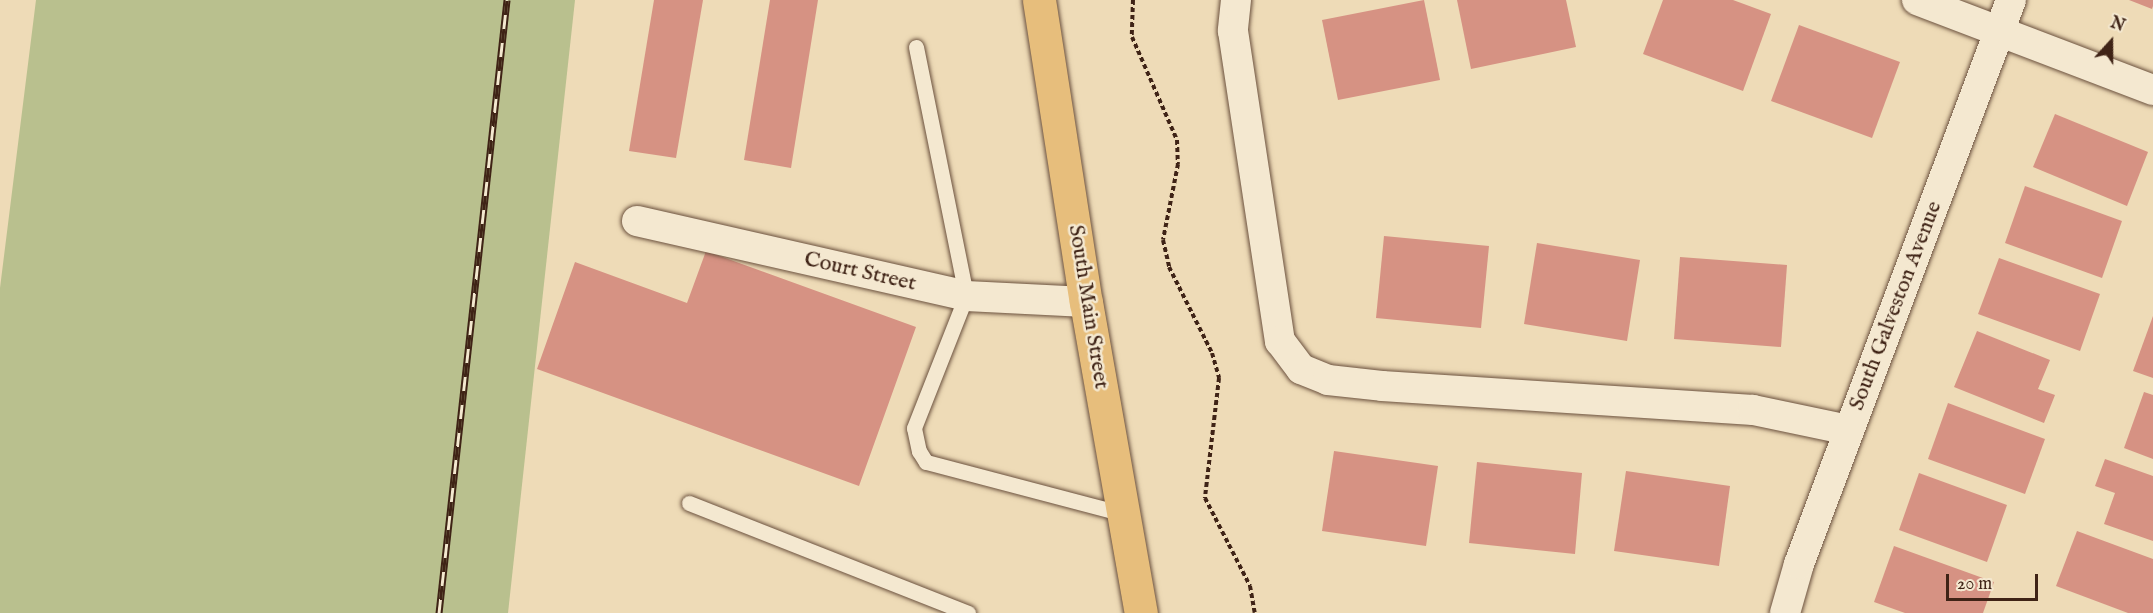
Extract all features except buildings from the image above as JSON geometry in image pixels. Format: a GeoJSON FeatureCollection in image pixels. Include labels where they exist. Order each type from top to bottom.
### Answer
{"type":"FeatureCollection","features":[{"type":"Feature","properties":{"kind":"main road","name":"South Main Street"},"geometry":{"type":"LineString","coordinates":[[1039,0],[1086,302],[1141,613]]}},
{"type":"Feature","properties":{"kind":"street"},"geometry":{"type":"LineString","coordinates":[[1236,0],[1233,31],[1280,341],[1301,369],[1328,380],[1383,386],[1753,410],[1849,430]]}},
{"type":"Feature","properties":{"kind":"street"},"geometry":{"type":"LineString","coordinates":[[1917,0],[1998,34],[2153,90]]}},
{"type":"Feature","properties":{"kind":"street","name":"South Galveston Avenue"},"geometry":{"type":"LineString","coordinates":[[1785,613],[1798,564],[2011,0]]}},
{"type":"Feature","properties":{"kind":"street","name":"Court Street"},"geometry":{"type":"LineString","coordinates":[[638,221],[966,296],[1086,302]]}},
{"type":"Feature","properties":{"kind":"lane"},"geometry":{"type":"LineString","coordinates":[[916,46],[966,296],[914,428],[926,462],[1124,514]]}},
{"type":"Feature","properties":{"kind":"lane"},"geometry":{"type":"LineString","coordinates":[[689,503],[968,613]]}},
{"type":"Feature","properties":{"kind":"path"},"geometry":{"type":"LineString","coordinates":[[1133,0],[1132,37],[1177,140],[1178,164],[1163,240],[1169,267],[1212,353],[1219,378],[1205,498],[1250,586],[1255,613]]}},
{"type":"Feature","properties":{"kind":"green space"},"geometry":{"type":"Polygon","coordinates":[[[36,0],[575,0],[508,613],[0,613],[0,288],[36,0]]]}},
{"type":"Feature","properties":{"kind":"railway"},"geometry":{"type":"LineString","coordinates":[[439,613],[507,0]]}}]}
